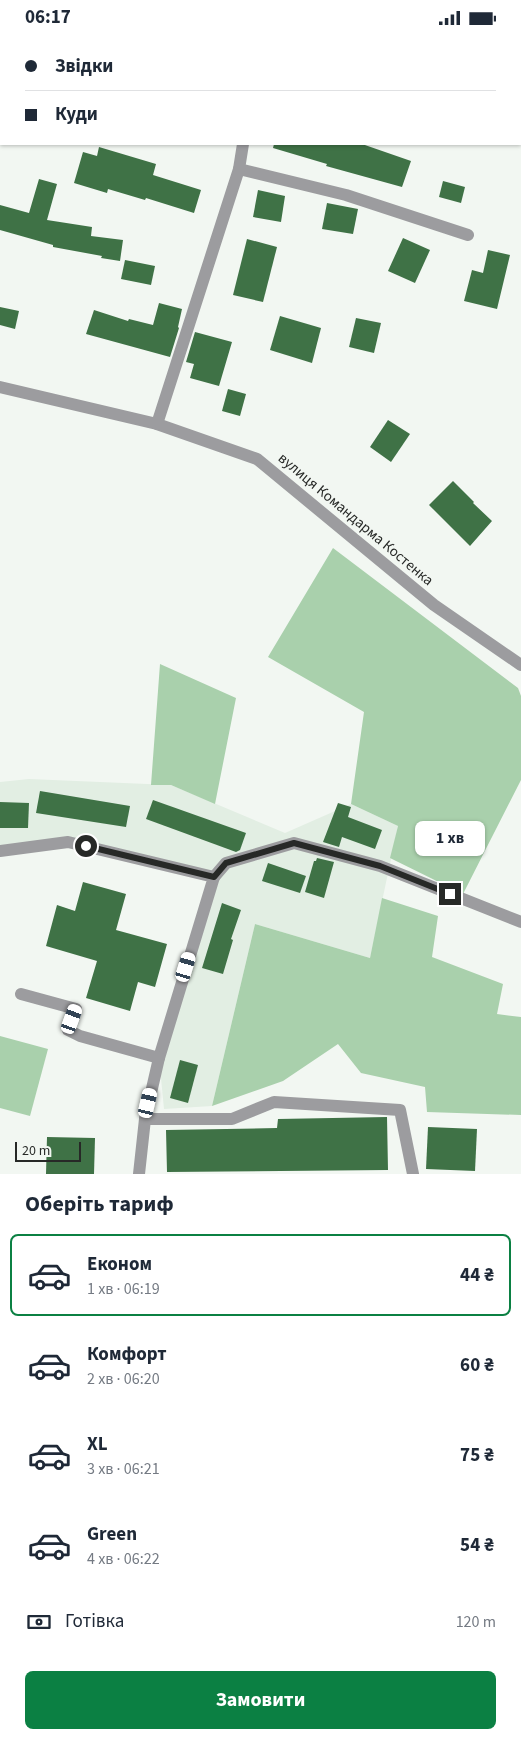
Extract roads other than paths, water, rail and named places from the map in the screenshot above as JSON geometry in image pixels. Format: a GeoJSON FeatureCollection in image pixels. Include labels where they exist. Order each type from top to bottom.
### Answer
{"type":"FeatureCollection","features":[{"type":"Feature","properties":{"kind":"street"},"geometry":{"type":"LineString","coordinates":[[157,424],[239,169],[243,145]]}},
{"type":"Feature","properties":{"kind":"street"},"geometry":{"type":"LineString","coordinates":[[239,169],[346,195],[468,235]]}},
{"type":"Feature","properties":{"kind":"street","name":"вулиця Командарма Костенка"},"geometry":{"type":"LineString","coordinates":[[0,387],[157,424],[257,459],[434,605],[521,665]]}},
{"type":"Feature","properties":{"kind":"street"},"geometry":{"type":"LineString","coordinates":[[0,851],[68,842],[214,877]]}},
{"type":"Feature","properties":{"kind":"street"},"geometry":{"type":"LineString","coordinates":[[139,1174],[145,1119],[159,1058],[214,877],[226,863],[294,843],[380,866],[521,922]]}},
{"type":"Feature","properties":{"kind":"street"},"geometry":{"type":"LineString","coordinates":[[21,994],[76,1009],[68,1030],[80,1036],[159,1058]]}},
{"type":"Feature","properties":{"kind":"street"},"geometry":{"type":"LineString","coordinates":[[145,1119],[232,1119],[274,1102],[400,1110],[413,1174]]}}]}
